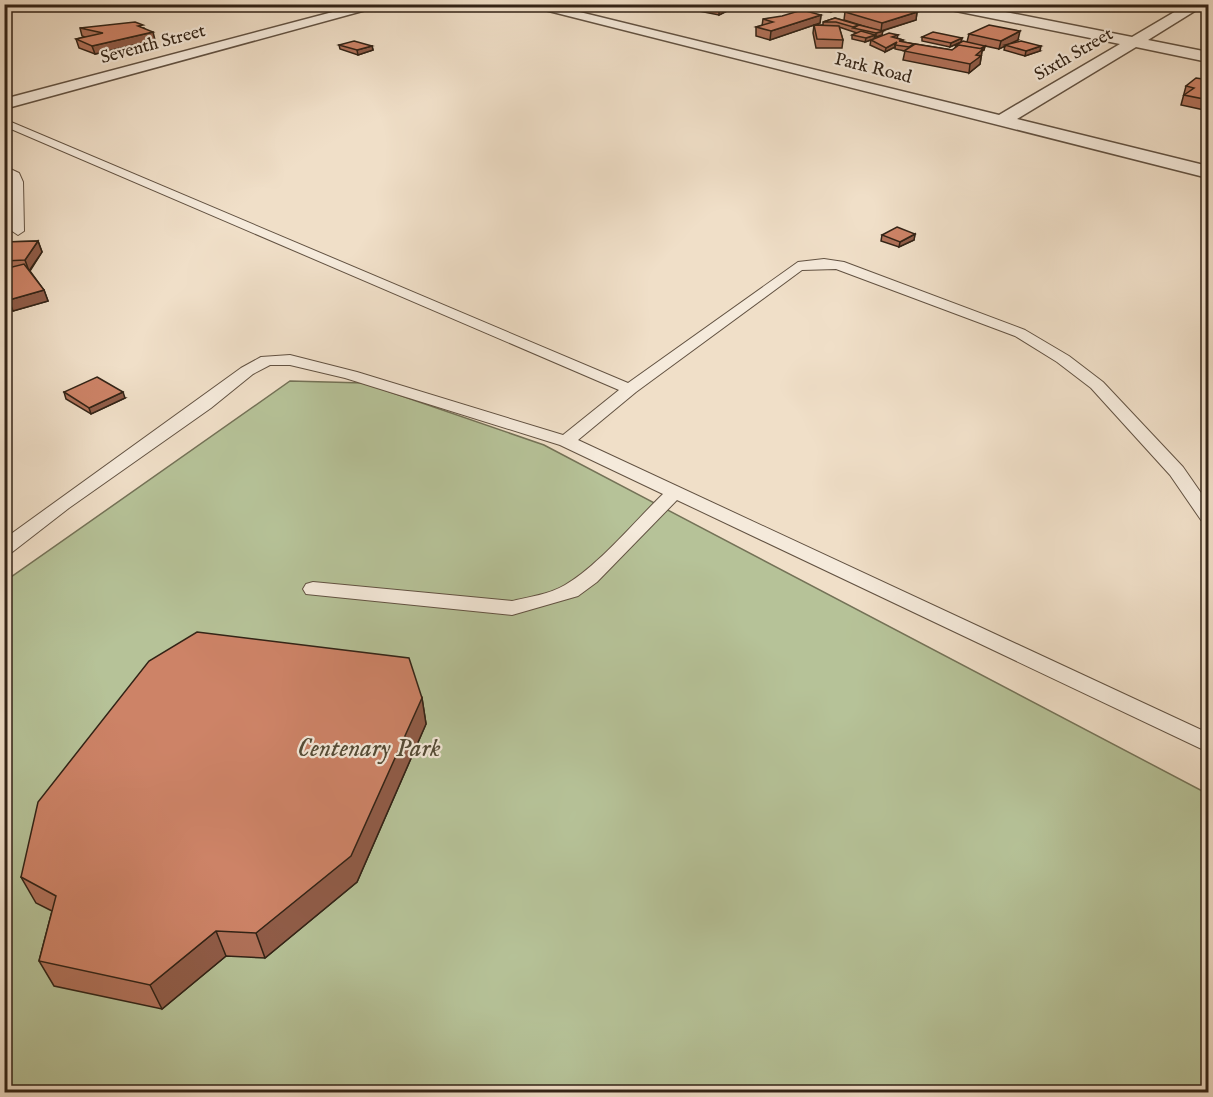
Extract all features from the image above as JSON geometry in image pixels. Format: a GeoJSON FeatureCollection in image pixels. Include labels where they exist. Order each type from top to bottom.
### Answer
{"type":"FeatureCollection","features":[{"type":"Feature","properties":{"kind":"street","name":"Seventh Street"},"geometry":{"type":"LineString","coordinates":[[8,101],[381,4]]}},
{"type":"Feature","properties":{"kind":"street","name":"Park Road"},"geometry":{"type":"LineString","coordinates":[[528,4],[1209,172]]}},
{"type":"Feature","properties":{"kind":"street"},"geometry":{"type":"LineString","coordinates":[[941,4],[1209,57]]}},
{"type":"Feature","properties":{"kind":"street","name":"Sixth Street"},"geometry":{"type":"LineString","coordinates":[[1000,121],[1199,4]]}},
{"type":"Feature","properties":{"kind":"lane"},"geometry":{"type":"LineString","coordinates":[[4,122],[630,389]]}},
{"type":"Feature","properties":{"kind":"lane"},"geometry":{"type":"LineString","coordinates":[[4,169],[15,175],[17,182],[18,231]]}},
{"type":"Feature","properties":{"kind":"lane"},"geometry":{"type":"LineString","coordinates":[[566,441],[630,389],[798,266],[824,263],[839,266],[1020,333],[1063,359],[1097,385],[1169,462],[1209,516]]}},
{"type":"Feature","properties":{"kind":"lane"},"geometry":{"type":"LineString","coordinates":[[4,549],[62,504],[205,404],[253,366],[275,359],[290,360],[351,375],[566,441],[1209,743]]}},
{"type":"Feature","properties":{"kind":"lane"},"geometry":{"type":"LineString","coordinates":[[313,589],[512,608],[546,599],[571,591],[590,577],[675,492]]}},
{"type":"Feature","properties":{"kind":"green space","name":"Centenary Park"},"geometry":{"type":"Polygon","coordinates":[[[290,381],[364,383],[544,445],[1208,794],[1208,1092],[5,1092],[4,582],[290,381]]]}},
{"type":"Feature","properties":{"kind":"building"},"geometry":{"type":"Polygon","coordinates":[[[708,4],[724,4],[719,7],[708,4]]]}},
{"type":"Feature","properties":{"kind":"building"},"geometry":{"type":"Polygon","coordinates":[[[860,4],[882,4],[917,12],[882,23],[845,12],[860,4]]]}},
{"type":"Feature","properties":{"kind":"building"},"geometry":{"type":"Polygon","coordinates":[[[802,10],[821,15],[771,31],[756,27],[773,22],[763,19],[802,10]]]}},
{"type":"Feature","properties":{"kind":"building"},"geometry":{"type":"Polygon","coordinates":[[[835,18],[859,25],[853,27],[836,22],[823,22],[835,18]]]}},
{"type":"Feature","properties":{"kind":"building"},"geometry":{"type":"Polygon","coordinates":[[[135,22],[143,25],[138,26],[153,32],[92,46],[76,39],[103,33],[80,28],[135,22]]]}},
{"type":"Feature","properties":{"kind":"building"},"geometry":{"type":"Polygon","coordinates":[[[814,25],[839,26],[843,40],[817,39],[814,25]]]}},
{"type":"Feature","properties":{"kind":"building"},"geometry":{"type":"Polygon","coordinates":[[[859,25],[883,31],[876,33],[853,28],[859,25]]]}},
{"type":"Feature","properties":{"kind":"building"},"geometry":{"type":"Polygon","coordinates":[[[989,25],[1020,31],[1001,41],[969,34],[989,25]]]}},
{"type":"Feature","properties":{"kind":"building"},"geometry":{"type":"Polygon","coordinates":[[[861,31],[875,35],[866,38],[852,35],[861,31]]]}},
{"type":"Feature","properties":{"kind":"building"},"geometry":{"type":"Polygon","coordinates":[[[933,32],[962,38],[951,43],[922,37],[933,32]]]}},
{"type":"Feature","properties":{"kind":"building"},"geometry":{"type":"Polygon","coordinates":[[[889,33],[898,35],[892,37],[903,40],[899,41],[914,44],[909,47],[895,45],[897,42],[886,48],[871,40],[889,33]]]}},
{"type":"Feature","properties":{"kind":"building"},"geometry":{"type":"Polygon","coordinates":[[[354,41],[372,46],[357,50],[339,45],[354,41]]]}},
{"type":"Feature","properties":{"kind":"building"},"geometry":{"type":"Polygon","coordinates":[[[963,41],[985,46],[980,49],[956,45],[963,41]]]}},
{"type":"Feature","properties":{"kind":"building"},"geometry":{"type":"Polygon","coordinates":[[[1021,41],[1041,46],[1026,51],[1005,45],[1021,41]]]}},
{"type":"Feature","properties":{"kind":"building"},"geometry":{"type":"Polygon","coordinates":[[[915,44],[952,50],[959,45],[983,49],[976,55],[981,56],[970,64],[904,51],[915,44]]]}},
{"type":"Feature","properties":{"kind":"building"},"geometry":{"type":"Polygon","coordinates":[[[1196,78],[1209,80],[1209,100],[1184,95],[1194,88],[1186,86],[1196,78]]]}},
{"type":"Feature","properties":{"kind":"building"},"geometry":{"type":"Polygon","coordinates":[[[897,227],[915,234],[900,242],[882,235],[897,227]]]}},
{"type":"Feature","properties":{"kind":"building"},"geometry":{"type":"Polygon","coordinates":[[[38,241],[25,260],[4,261],[4,242],[38,241]]]}},
{"type":"Feature","properties":{"kind":"building"},"geometry":{"type":"Polygon","coordinates":[[[24,264],[44,290],[9,300],[4,294],[4,269],[24,264]]]}},
{"type":"Feature","properties":{"kind":"building"},"geometry":{"type":"Polygon","coordinates":[[[97,377],[123,392],[89,408],[64,392],[97,377]]]}},
{"type":"Feature","properties":{"kind":"building"},"geometry":{"type":"Polygon","coordinates":[[[197,632],[409,658],[422,698],[351,856],[256,933],[216,931],[150,985],[39,961],[56,896],[21,877],[38,802],[149,661],[197,632]]]}}]}
